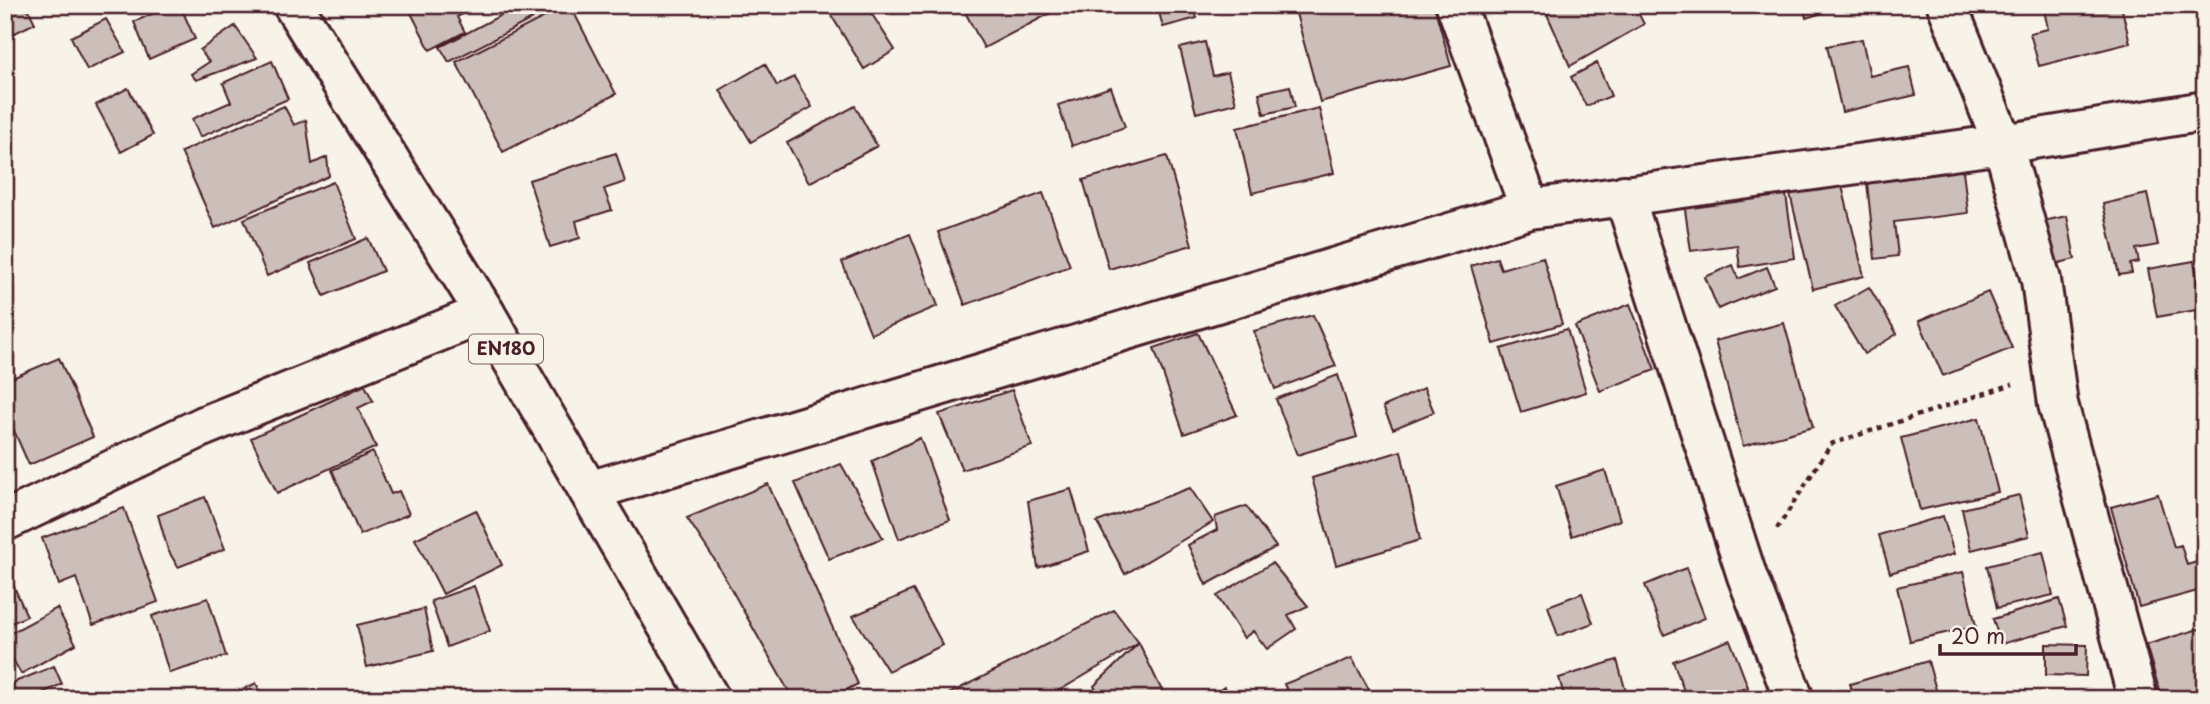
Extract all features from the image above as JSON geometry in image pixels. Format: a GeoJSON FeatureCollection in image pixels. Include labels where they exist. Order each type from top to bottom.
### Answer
{"type":"FeatureCollection","features":[{"type":"Feature","properties":{"kind":"street","name":"EN180"},"geometry":{"type":"LineString","coordinates":[[293,5],[485,313],[710,699]]}},
{"type":"Feature","properties":{"kind":"street"},"geometry":{"type":"LineString","coordinates":[[1456,5],[1530,209]]}},
{"type":"Feature","properties":{"kind":"street"},"geometry":{"type":"LineString","coordinates":[[1947,5],[2003,144],[2041,280],[2058,404],[2138,699]]}},
{"type":"Feature","properties":{"kind":"street"},"geometry":{"type":"LineString","coordinates":[[589,491],[1530,209],[2003,144],[2205,111]]}},
{"type":"Feature","properties":{"kind":"street"},"geometry":{"type":"LineString","coordinates":[[1624,195],[1747,576],[1794,699]]}},
{"type":"Feature","properties":{"kind":"street"},"geometry":{"type":"LineString","coordinates":[[5,521],[204,426],[485,313]]}},
{"type":"Feature","properties":{"kind":"path"},"geometry":{"type":"LineString","coordinates":[[1747,576],[1831,444],[2053,370]]}},
{"type":"Feature","properties":{"kind":"building"},"geometry":{"type":"Polygon","coordinates":[[[5,5],[26,5],[35,23],[5,38],[5,5]]]}},
{"type":"Feature","properties":{"kind":"building"},"geometry":{"type":"Polygon","coordinates":[[[171,5],[180,5],[195,39],[149,59],[134,22],[171,5]]]}},
{"type":"Feature","properties":{"kind":"building"},"geometry":{"type":"Polygon","coordinates":[[[407,5],[479,6],[457,17],[465,32],[430,50],[407,5]]]}},
{"type":"Feature","properties":{"kind":"building"},"geometry":{"type":"Polygon","coordinates":[[[520,5],[532,5],[538,16],[449,62],[440,47],[520,5]]]}},
{"type":"Feature","properties":{"kind":"building"},"geometry":{"type":"Polygon","coordinates":[[[568,5],[616,94],[503,152],[456,62],[568,5]]]}},
{"type":"Feature","properties":{"kind":"building"},"geometry":{"type":"Polygon","coordinates":[[[825,5],[866,5],[895,50],[864,69],[825,5]]]}},
{"type":"Feature","properties":{"kind":"building"},"geometry":{"type":"Polygon","coordinates":[[[972,5],[1066,5],[984,48],[964,10],[972,5]]]}},
{"type":"Feature","properties":{"kind":"building"},"geometry":{"type":"Polygon","coordinates":[[[1157,5],[1193,5],[1197,18],[1163,27],[1157,5]]]}},
{"type":"Feature","properties":{"kind":"building"},"geometry":{"type":"Polygon","coordinates":[[[1434,5],[1451,66],[1320,102],[1294,6],[1434,5]]]}},
{"type":"Feature","properties":{"kind":"building"},"geometry":{"type":"Polygon","coordinates":[[[1543,5],[1634,5],[1644,24],[1570,66],[1543,5]]]}},
{"type":"Feature","properties":{"kind":"building"},"geometry":{"type":"Polygon","coordinates":[[[1803,5],[1848,5],[1806,18],[1803,5]]]}},
{"type":"Feature","properties":{"kind":"building"},"geometry":{"type":"Polygon","coordinates":[[[2043,5],[2121,5],[2130,43],[2039,66],[2030,33],[2048,29],[2043,5]]]}},
{"type":"Feature","properties":{"kind":"building"},"geometry":{"type":"Polygon","coordinates":[[[106,19],[125,52],[87,70],[71,37],[106,19]]]}},
{"type":"Feature","properties":{"kind":"building"},"geometry":{"type":"Polygon","coordinates":[[[235,26],[257,58],[196,80],[191,74],[209,62],[200,50],[235,26]]]}},
{"type":"Feature","properties":{"kind":"building"},"geometry":{"type":"Polygon","coordinates":[[[1862,39],[1870,76],[1909,67],[1916,95],[1842,112],[1827,46],[1862,39]]]}},
{"type":"Feature","properties":{"kind":"building"},"geometry":{"type":"Polygon","coordinates":[[[1205,42],[1213,76],[1228,72],[1236,103],[1196,113],[1180,48],[1205,42]]]}},
{"type":"Feature","properties":{"kind":"building"},"geometry":{"type":"Polygon","coordinates":[[[272,61],[288,99],[200,137],[192,119],[231,102],[223,83],[272,61]]]}},
{"type":"Feature","properties":{"kind":"building"},"geometry":{"type":"Polygon","coordinates":[[[1597,63],[1611,96],[1586,106],[1571,77],[1597,63]]]}},
{"type":"Feature","properties":{"kind":"building"},"geometry":{"type":"Polygon","coordinates":[[[765,64],[777,86],[794,77],[812,107],[751,142],[720,90],[765,64]]]}},
{"type":"Feature","properties":{"kind":"building"},"geometry":{"type":"Polygon","coordinates":[[[1290,86],[1295,107],[1264,114],[1259,93],[1290,86]]]}},
{"type":"Feature","properties":{"kind":"building"},"geometry":{"type":"Polygon","coordinates":[[[1111,87],[1125,127],[1072,146],[1058,105],[1111,87]]]}},
{"type":"Feature","properties":{"kind":"building"},"geometry":{"type":"Polygon","coordinates":[[[128,88],[153,135],[121,152],[96,105],[128,88]]]}},
{"type":"Feature","properties":{"kind":"building"},"geometry":{"type":"Polygon","coordinates":[[[284,106],[294,125],[306,120],[312,164],[327,157],[329,176],[215,228],[181,152],[284,106]]]}},
{"type":"Feature","properties":{"kind":"building"},"geometry":{"type":"Polygon","coordinates":[[[855,106],[877,146],[809,183],[787,143],[855,106]]]}},
{"type":"Feature","properties":{"kind":"building"},"geometry":{"type":"Polygon","coordinates":[[[1319,108],[1334,173],[1252,193],[1237,128],[1319,108]]]}},
{"type":"Feature","properties":{"kind":"building"},"geometry":{"type":"Polygon","coordinates":[[[616,153],[625,182],[604,189],[612,210],[576,221],[580,238],[550,247],[529,180],[616,153]]]}},
{"type":"Feature","properties":{"kind":"building"},"geometry":{"type":"Polygon","coordinates":[[[1167,156],[1192,245],[1109,269],[1083,180],[1167,156]]]}},
{"type":"Feature","properties":{"kind":"building"},"geometry":{"type":"Polygon","coordinates":[[[1962,162],[1968,213],[1894,222],[1898,256],[1875,259],[1866,173],[1962,162]]]}},
{"type":"Feature","properties":{"kind":"building"},"geometry":{"type":"Polygon","coordinates":[[[333,182],[356,239],[267,276],[244,219],[333,182]]]}},
{"type":"Feature","properties":{"kind":"building"},"geometry":{"type":"Polygon","coordinates":[[[1841,182],[1864,276],[1813,289],[1790,194],[1841,182]]]}},
{"type":"Feature","properties":{"kind":"building"},"geometry":{"type":"Polygon","coordinates":[[[1785,188],[1795,258],[1740,267],[1737,245],[1691,251],[1684,203],[1785,188]]]}},
{"type":"Feature","properties":{"kind":"building"},"geometry":{"type":"Polygon","coordinates":[[[1043,193],[1070,266],[965,305],[938,232],[1043,193]]]}},
{"type":"Feature","properties":{"kind":"building"},"geometry":{"type":"Polygon","coordinates":[[[2147,194],[2158,245],[2136,249],[2139,262],[2130,264],[2132,273],[2119,275],[2103,204],[2147,194]]]}},
{"type":"Feature","properties":{"kind":"building"},"geometry":{"type":"Polygon","coordinates":[[[2067,216],[2075,259],[2051,265],[2043,221],[2067,216]]]}},
{"type":"Feature","properties":{"kind":"building"},"geometry":{"type":"Polygon","coordinates":[[[910,234],[938,306],[871,334],[842,262],[910,234]]]}},
{"type":"Feature","properties":{"kind":"building"},"geometry":{"type":"Polygon","coordinates":[[[368,238],[383,271],[324,296],[310,263],[368,238]]]}},
{"type":"Feature","properties":{"kind":"building"},"geometry":{"type":"Polygon","coordinates":[[[1543,257],[1562,324],[1494,344],[1471,266],[1497,258],[1501,269],[1543,257]]]}},
{"type":"Feature","properties":{"kind":"building"},"geometry":{"type":"Polygon","coordinates":[[[2194,261],[2202,309],[2157,317],[2148,269],[2194,261]]]}},
{"type":"Feature","properties":{"kind":"building"},"geometry":{"type":"Polygon","coordinates":[[[1733,265],[1738,279],[1767,267],[1775,286],[1718,309],[1705,277],[1733,265]]]}},
{"type":"Feature","properties":{"kind":"building"},"geometry":{"type":"Polygon","coordinates":[[[1869,287],[1897,334],[1864,354],[1835,306],[1869,287]]]}},
{"type":"Feature","properties":{"kind":"building"},"geometry":{"type":"Polygon","coordinates":[[[1988,292],[2012,348],[1943,376],[1919,321],[1988,292]]]}},
{"type":"Feature","properties":{"kind":"building"},"geometry":{"type":"Polygon","coordinates":[[[1630,304],[1655,370],[1600,391],[1575,326],[1630,304]]]}},
{"type":"Feature","properties":{"kind":"building"},"geometry":{"type":"Polygon","coordinates":[[[1313,315],[1336,366],[1275,389],[1254,331],[1313,315]]]}},
{"type":"Feature","properties":{"kind":"building"},"geometry":{"type":"Polygon","coordinates":[[[1784,323],[1813,427],[1743,446],[1715,341],[1784,323]]]}},
{"type":"Feature","properties":{"kind":"building"},"geometry":{"type":"Polygon","coordinates":[[[1567,329],[1586,392],[1521,412],[1501,349],[1567,329]]]}},
{"type":"Feature","properties":{"kind":"building"},"geometry":{"type":"Polygon","coordinates":[[[1198,333],[1237,415],[1184,434],[1154,348],[1198,333]]]}},
{"type":"Feature","properties":{"kind":"building"},"geometry":{"type":"Polygon","coordinates":[[[59,358],[93,437],[29,465],[5,410],[5,381],[59,358]]]}},
{"type":"Feature","properties":{"kind":"building"},"geometry":{"type":"Polygon","coordinates":[[[1338,375],[1357,437],[1297,455],[1276,399],[1338,375]]]}},
{"type":"Feature","properties":{"kind":"building"},"geometry":{"type":"Polygon","coordinates":[[[365,385],[373,401],[358,408],[376,447],[277,493],[251,438],[365,385]]]}},
{"type":"Feature","properties":{"kind":"building"},"geometry":{"type":"Polygon","coordinates":[[[1424,388],[1434,412],[1393,429],[1383,407],[1424,388]]]}},
{"type":"Feature","properties":{"kind":"building"},"geometry":{"type":"Polygon","coordinates":[[[1012,390],[1032,446],[962,470],[939,414],[1012,390]]]}},
{"type":"Feature","properties":{"kind":"building"},"geometry":{"type":"Polygon","coordinates":[[[1979,418],[1998,492],[1920,510],[1901,438],[1979,418]]]}},
{"type":"Feature","properties":{"kind":"building"},"geometry":{"type":"Polygon","coordinates":[[[920,438],[950,520],[899,539],[872,461],[920,438]]]}},
{"type":"Feature","properties":{"kind":"building"},"geometry":{"type":"Polygon","coordinates":[[[1401,451],[1420,540],[1336,565],[1312,478],[1401,451]]]}},
{"type":"Feature","properties":{"kind":"building"},"geometry":{"type":"Polygon","coordinates":[[[373,452],[391,494],[399,491],[409,514],[360,535],[332,470],[373,452]]]}},
{"type":"Feature","properties":{"kind":"building"},"geometry":{"type":"Polygon","coordinates":[[[841,464],[883,538],[829,559],[795,483],[841,464]]]}},
{"type":"Feature","properties":{"kind":"building"},"geometry":{"type":"Polygon","coordinates":[[[1605,470],[1620,520],[1572,536],[1556,486],[1605,470]]]}},
{"type":"Feature","properties":{"kind":"building"},"geometry":{"type":"Polygon","coordinates":[[[768,484],[858,684],[829,699],[793,699],[716,562],[687,518],[768,484]]]}},
{"type":"Feature","properties":{"kind":"building"},"geometry":{"type":"Polygon","coordinates":[[[1190,488],[1213,522],[1125,574],[1097,522],[1190,488]]]}},
{"type":"Feature","properties":{"kind":"building"},"geometry":{"type":"Polygon","coordinates":[[[1071,489],[1089,551],[1038,568],[1028,501],[1071,489]]]}},
{"type":"Feature","properties":{"kind":"building"},"geometry":{"type":"Polygon","coordinates":[[[2158,494],[2174,547],[2181,545],[2187,565],[2200,561],[2205,589],[2139,607],[2111,507],[2158,494]]]}},
{"type":"Feature","properties":{"kind":"building"},"geometry":{"type":"Polygon","coordinates":[[[2019,495],[2029,536],[1971,550],[1962,509],[2019,495]]]}},
{"type":"Feature","properties":{"kind":"building"},"geometry":{"type":"Polygon","coordinates":[[[205,497],[225,549],[178,567],[168,550],[158,515],[205,497]]]}},
{"type":"Feature","properties":{"kind":"building"},"geometry":{"type":"Polygon","coordinates":[[[1246,506],[1276,547],[1206,585],[1188,545],[1217,530],[1215,517],[1246,506]]]}},
{"type":"Feature","properties":{"kind":"building"},"geometry":{"type":"Polygon","coordinates":[[[124,508],[158,602],[93,625],[76,578],[59,585],[42,538],[124,508]]]}},
{"type":"Feature","properties":{"kind":"building"},"geometry":{"type":"Polygon","coordinates":[[[476,510],[502,565],[443,594],[415,539],[476,510]]]}},
{"type":"Feature","properties":{"kind":"building"},"geometry":{"type":"Polygon","coordinates":[[[1943,516],[1954,554],[1890,573],[1879,535],[1943,516]]]}},
{"type":"Feature","properties":{"kind":"building"},"geometry":{"type":"Polygon","coordinates":[[[2043,552],[2053,595],[1997,608],[1987,566],[2043,552]]]}},
{"type":"Feature","properties":{"kind":"building"},"geometry":{"type":"Polygon","coordinates":[[[1272,563],[1308,606],[1288,615],[1296,629],[1267,649],[1253,631],[1244,638],[1217,596],[1272,563]]]}},
{"type":"Feature","properties":{"kind":"building"},"geometry":{"type":"Polygon","coordinates":[[[1686,568],[1705,618],[1664,635],[1645,585],[1686,568]]]}},
{"type":"Feature","properties":{"kind":"building"},"geometry":{"type":"Polygon","coordinates":[[[1963,572],[1976,626],[1910,641],[1897,587],[1963,572]]]}},
{"type":"Feature","properties":{"kind":"building"},"geometry":{"type":"Polygon","coordinates":[[[11,580],[27,616],[5,626],[5,583],[11,580]]]}},
{"type":"Feature","properties":{"kind":"building"},"geometry":{"type":"Polygon","coordinates":[[[474,586],[490,631],[447,647],[431,601],[474,586]]]}},
{"type":"Feature","properties":{"kind":"building"},"geometry":{"type":"Polygon","coordinates":[[[913,590],[943,645],[888,671],[853,616],[913,590]]]}},
{"type":"Feature","properties":{"kind":"building"},"geometry":{"type":"Polygon","coordinates":[[[1582,593],[1593,623],[1558,636],[1548,606],[1582,593]]]}},
{"type":"Feature","properties":{"kind":"building"},"geometry":{"type":"Polygon","coordinates":[[[208,598],[226,656],[169,673],[152,616],[208,598]]]}},
{"type":"Feature","properties":{"kind":"building"},"geometry":{"type":"Polygon","coordinates":[[[2059,599],[2067,626],[2001,644],[1993,619],[2059,599]]]}},
{"type":"Feature","properties":{"kind":"building"},"geometry":{"type":"Polygon","coordinates":[[[57,608],[76,644],[21,674],[5,645],[5,636],[57,608]]]}},
{"type":"Feature","properties":{"kind":"building"},"geometry":{"type":"Polygon","coordinates":[[[424,609],[433,651],[367,667],[357,625],[424,609]]]}},
{"type":"Feature","properties":{"kind":"building"},"geometry":{"type":"Polygon","coordinates":[[[1114,610],[1139,643],[1045,699],[939,699],[1114,610]]]}},
{"type":"Feature","properties":{"kind":"building"},"geometry":{"type":"Polygon","coordinates":[[[2202,628],[2205,637],[2205,692],[2182,699],[2162,699],[2146,645],[2202,628]]]}},
{"type":"Feature","properties":{"kind":"building"},"geometry":{"type":"Polygon","coordinates":[[[1730,640],[1748,687],[1715,699],[1687,699],[1673,661],[1730,640]]]}},
{"type":"Feature","properties":{"kind":"building"},"geometry":{"type":"Polygon","coordinates":[[[1139,643],[1166,699],[1100,699],[1094,686],[1139,643]]]}},
{"type":"Feature","properties":{"kind":"building"},"geometry":{"type":"Polygon","coordinates":[[[2046,644],[2087,645],[2086,676],[2046,675],[2046,644]]]}},
{"type":"Feature","properties":{"kind":"building"},"geometry":{"type":"Polygon","coordinates":[[[1352,658],[1374,699],[1291,699],[1284,684],[1352,658]]]}},
{"type":"Feature","properties":{"kind":"building"},"geometry":{"type":"Polygon","coordinates":[[[1617,660],[1628,699],[1565,699],[1559,678],[1617,660]]]}},
{"type":"Feature","properties":{"kind":"building"},"geometry":{"type":"Polygon","coordinates":[[[1928,661],[1938,697],[1854,699],[1850,684],[1928,661]]]}},
{"type":"Feature","properties":{"kind":"building"},"geometry":{"type":"Polygon","coordinates":[[[54,666],[62,684],[29,699],[5,699],[5,686],[54,666]]]}},
{"type":"Feature","properties":{"kind":"building"},"geometry":{"type":"Polygon","coordinates":[[[256,683],[264,699],[223,699],[256,683]]]}},
{"type":"Feature","properties":{"kind":"building"},"geometry":{"type":"Polygon","coordinates":[[[1224,687],[1232,699],[1208,699],[1224,687]]]}}]}
